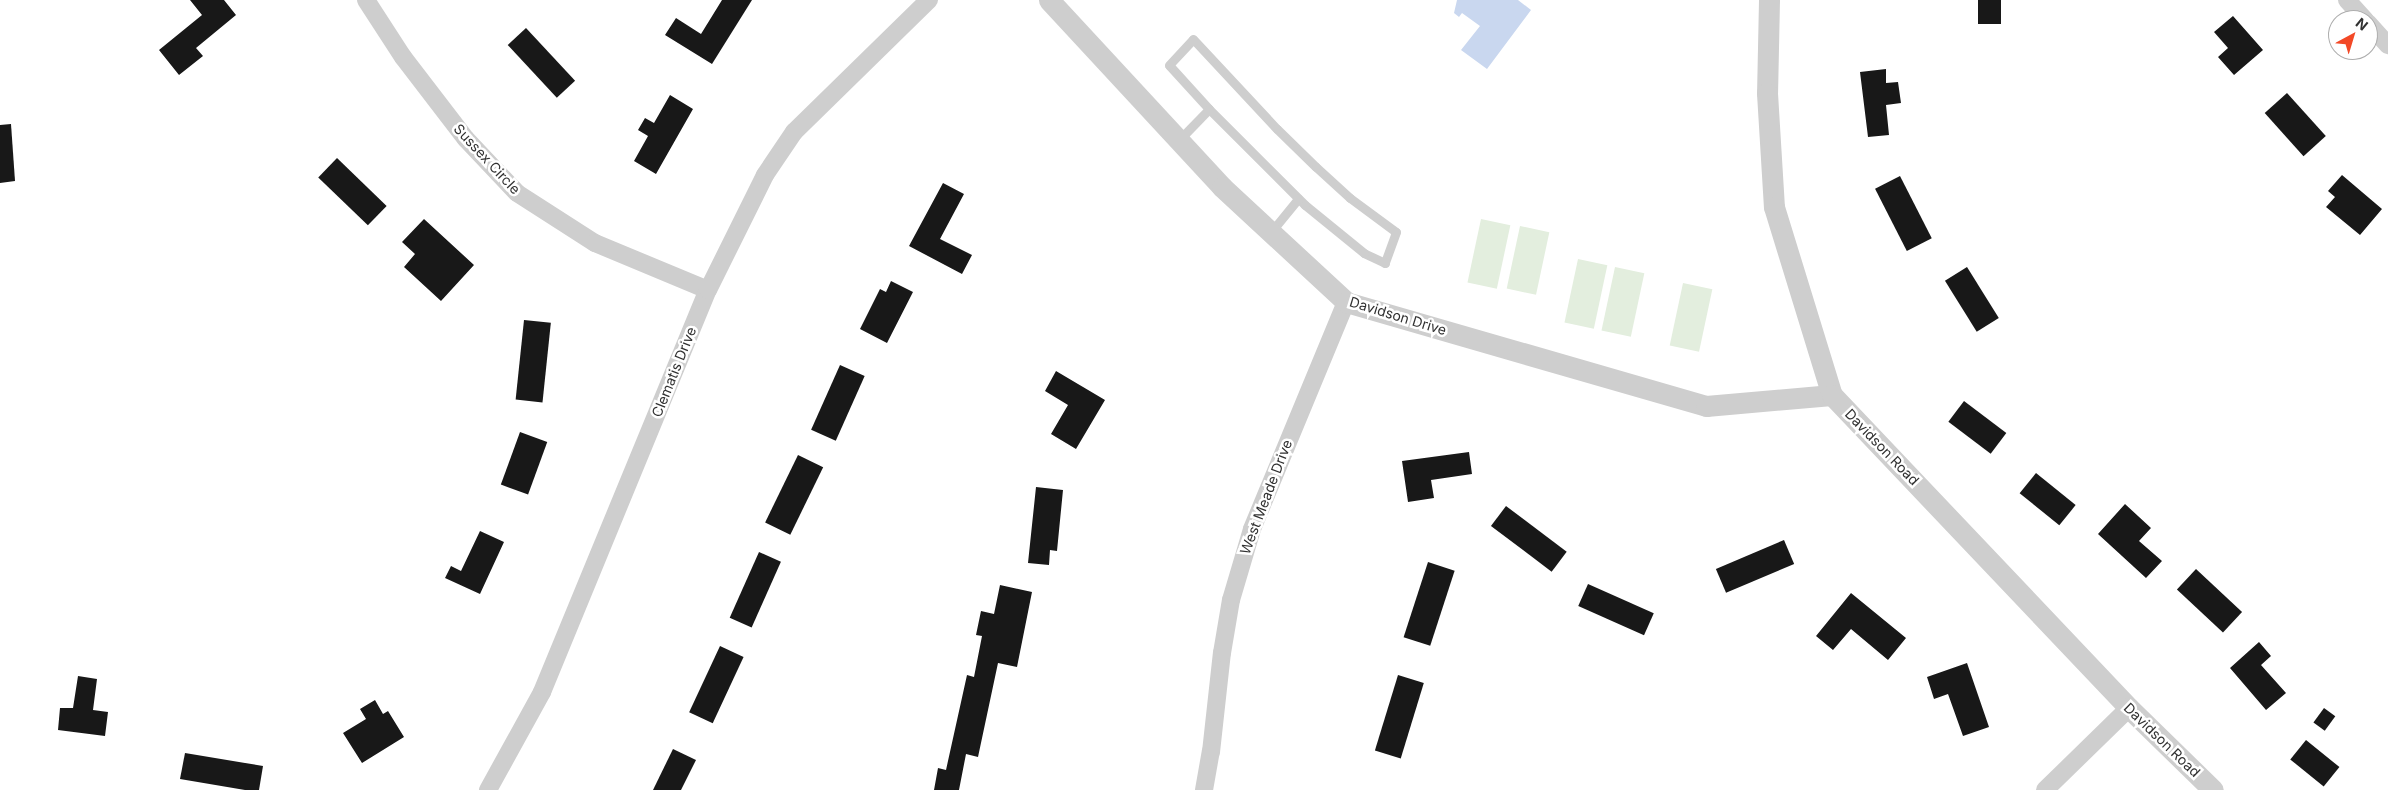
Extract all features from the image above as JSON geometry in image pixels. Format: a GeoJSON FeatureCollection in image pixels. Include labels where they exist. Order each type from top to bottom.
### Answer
{"type":"FeatureCollection","features":[{"type":"Feature","properties":{"kind":"street","name":"Sussex Circle"},"geometry":{"type":"LineString","coordinates":[[366,0],[404,57],[466,139],[517,193],[595,243],[708,290]]}},
{"type":"Feature","properties":{"kind":"street","name":"Clematis Drive"},"geometry":{"type":"LineString","coordinates":[[488,790],[542,692],[708,290],[765,175],[794,132],[929,0]]}},
{"type":"Feature","properties":{"kind":"street","name":"Davidson Drive"},"geometry":{"type":"LineString","coordinates":[[1049,0],[1222,187],[1346,302],[1706,406],[1832,396]]}},
{"type":"Feature","properties":{"kind":"street","name":"Davidson Road"},"geometry":{"type":"LineString","coordinates":[[1769,0],[1767,93],[1774,207],[1832,396],[2129,708],[2213,790]]}},
{"type":"Feature","properties":{"kind":"street"},"geometry":{"type":"LineString","coordinates":[[2347,0],[2356,10]]}},
{"type":"Feature","properties":{"kind":"street"},"geometry":{"type":"LineString","coordinates":[[2378,34],[2388,45]]}},
{"type":"Feature","properties":{"kind":"street","name":"West Meade Drive"},"geometry":{"type":"LineString","coordinates":[[1204,790],[1211,752],[1222,653],[1231,600],[1252,529],[1346,302]]}},
{"type":"Feature","properties":{"kind":"street"},"geometry":{"type":"LineString","coordinates":[[2045,790],[2129,708]]}},
{"type":"Feature","properties":{"kind":"lane"},"geometry":{"type":"LineString","coordinates":[[1193,39],[1277,129],[1316,167],[1350,198],[1396,232],[1385,263],[1364,253],[1298,199],[1209,108],[1169,65],[1193,39]]}},
{"type":"Feature","properties":{"kind":"lane"},"geometry":{"type":"LineString","coordinates":[[1178,140],[1209,108]]}},
{"type":"Feature","properties":{"kind":"lane"},"geometry":{"type":"LineString","coordinates":[[1271,232],[1298,199]]}},
{"type":"Feature","properties":{"kind":"green space"},"geometry":{"type":"Polygon","coordinates":[[[1481,219],[1510,225],[1497,289],[1467,283],[1481,219]]]}},
{"type":"Feature","properties":{"kind":"green space"},"geometry":{"type":"Polygon","coordinates":[[[1520,226],[1549,232],[1536,295],[1507,289],[1520,226]]]}},
{"type":"Feature","properties":{"kind":"green space"},"geometry":{"type":"Polygon","coordinates":[[[1578,259],[1607,265],[1594,329],[1564,323],[1578,259]]]}},
{"type":"Feature","properties":{"kind":"green space"},"geometry":{"type":"Polygon","coordinates":[[[1615,267],[1644,273],[1631,337],[1601,331],[1615,267]]]}},
{"type":"Feature","properties":{"kind":"green space"},"geometry":{"type":"Polygon","coordinates":[[[1683,283],[1712,289],[1699,352],[1670,346],[1683,283]]]}},
{"type":"Feature","properties":{"kind":"water"},"geometry":{"type":"Polygon","coordinates":[[[1457,0],[1518,0],[1531,10],[1487,69],[1461,50],[1480,26],[1462,13],[1459,17],[1454,13],[1457,0]]]}},
{"type":"Feature","properties":{"kind":"building"},"geometry":{"type":"Polygon","coordinates":[[[190,0],[224,0],[236,15],[196,48],[203,56],[179,75],[159,50],[202,15],[190,0]]]}},
{"type":"Feature","properties":{"kind":"building"},"geometry":{"type":"Polygon","coordinates":[[[722,0],[752,0],[712,64],[665,35],[676,18],[701,34],[722,0]]]}},
{"type":"Feature","properties":{"kind":"building"},"geometry":{"type":"Polygon","coordinates":[[[1978,0],[2001,0],[2001,24],[1978,24],[1978,0]]]}},
{"type":"Feature","properties":{"kind":"building"},"geometry":{"type":"Polygon","coordinates":[[[2233,16],[2263,50],[2234,75],[2218,57],[2228,48],[2214,32],[2233,16]]]}},
{"type":"Feature","properties":{"kind":"building"},"geometry":{"type":"Polygon","coordinates":[[[526,28],[575,81],[557,98],[508,45],[526,28]]]}},
{"type":"Feature","properties":{"kind":"building"},"geometry":{"type":"Polygon","coordinates":[[[1886,69],[1886,83],[1898,82],[1901,103],[1886,105],[1889,135],[1868,137],[1860,72],[1886,69]]]}},
{"type":"Feature","properties":{"kind":"building"},"geometry":{"type":"Polygon","coordinates":[[[2287,93],[2326,136],[2304,156],[2265,113],[2287,93]]]}},
{"type":"Feature","properties":{"kind":"building"},"geometry":{"type":"Polygon","coordinates":[[[670,95],[693,109],[656,174],[634,161],[648,136],[638,130],[645,118],[654,123],[670,95]]]}},
{"type":"Feature","properties":{"kind":"building"},"geometry":{"type":"Polygon","coordinates":[[[11,124],[15,181],[0,183],[0,125],[11,124]]]}},
{"type":"Feature","properties":{"kind":"building"},"geometry":{"type":"Polygon","coordinates":[[[337,158],[387,206],[368,225],[318,177],[337,158]]]}},
{"type":"Feature","properties":{"kind":"building"},"geometry":{"type":"Polygon","coordinates":[[[2342,175],[2382,209],[2360,235],[2326,207],[2335,197],[2328,191],[2342,175]]]}},
{"type":"Feature","properties":{"kind":"building"},"geometry":{"type":"Polygon","coordinates":[[[1900,176],[1932,238],[1907,251],[1875,189],[1900,176]]]}},
{"type":"Feature","properties":{"kind":"building"},"geometry":{"type":"Polygon","coordinates":[[[943,183],[964,194],[940,239],[972,255],[962,274],[909,246],[943,183]]]}},
{"type":"Feature","properties":{"kind":"building"},"geometry":{"type":"Polygon","coordinates":[[[424,219],[474,265],[441,301],[404,267],[415,254],[402,242],[424,219]]]}},
{"type":"Feature","properties":{"kind":"building"},"geometry":{"type":"Polygon","coordinates":[[[1967,267],[1999,318],[1977,332],[1945,281],[1967,267]]]}},
{"type":"Feature","properties":{"kind":"building"},"geometry":{"type":"Polygon","coordinates":[[[891,281],[913,292],[887,343],[860,329],[880,289],[886,292],[891,281]]]}},
{"type":"Feature","properties":{"kind":"building"},"geometry":{"type":"Polygon","coordinates":[[[524,320],[551,323],[542,402],[516,400],[524,320]]]}},
{"type":"Feature","properties":{"kind":"building"},"geometry":{"type":"Polygon","coordinates":[[[840,365],[865,376],[836,441],[811,430],[840,365]]]}},
{"type":"Feature","properties":{"kind":"building"},"geometry":{"type":"Polygon","coordinates":[[[1056,371],[1105,400],[1076,449],[1051,434],[1068,405],[1045,391],[1056,371]]]}},
{"type":"Feature","properties":{"kind":"building"},"geometry":{"type":"Polygon","coordinates":[[[1964,401],[2006,433],[1991,454],[1948,422],[1964,401]]]}},
{"type":"Feature","properties":{"kind":"building"},"geometry":{"type":"Polygon","coordinates":[[[520,432],[547,442],[528,495],[501,485],[520,432]]]}},
{"type":"Feature","properties":{"kind":"building"},"geometry":{"type":"Polygon","coordinates":[[[1469,452],[1472,474],[1431,480],[1434,498],[1408,502],[1402,461],[1469,452]]]}},
{"type":"Feature","properties":{"kind":"building"},"geometry":{"type":"Polygon","coordinates":[[[798,455],[823,467],[790,535],[765,522],[798,455]]]}},
{"type":"Feature","properties":{"kind":"building"},"geometry":{"type":"Polygon","coordinates":[[[2036,473],[2076,505],[2059,525],[2020,493],[2036,473]]]}},
{"type":"Feature","properties":{"kind":"building"},"geometry":{"type":"Polygon","coordinates":[[[1036,487],[1063,490],[1057,551],[1050,550],[1049,565],[1028,563],[1036,487]]]}},
{"type":"Feature","properties":{"kind":"building"},"geometry":{"type":"Polygon","coordinates":[[[2125,504],[2151,528],[2139,541],[2162,561],[2146,578],[2098,534],[2125,504]]]}},
{"type":"Feature","properties":{"kind":"building"},"geometry":{"type":"Polygon","coordinates":[[[1506,506],[1567,552],[1552,572],[1491,526],[1506,506]]]}},
{"type":"Feature","properties":{"kind":"building"},"geometry":{"type":"Polygon","coordinates":[[[480,531],[504,542],[480,594],[445,578],[451,566],[461,571],[480,531]]]}},
{"type":"Feature","properties":{"kind":"building"},"geometry":{"type":"Polygon","coordinates":[[[1784,540],[1794,564],[1726,593],[1716,569],[1784,540]]]}},
{"type":"Feature","properties":{"kind":"building"},"geometry":{"type":"Polygon","coordinates":[[[759,552],[781,562],[752,628],[730,618],[759,552]]]}},
{"type":"Feature","properties":{"kind":"building"},"geometry":{"type":"Polygon","coordinates":[[[1428,562],[1455,571],[1430,646],[1404,637],[1428,562]]]}},
{"type":"Feature","properties":{"kind":"building"},"geometry":{"type":"Polygon","coordinates":[[[2196,569],[2242,612],[2223,632],[2177,589],[2196,569]]]}},
{"type":"Feature","properties":{"kind":"building"},"geometry":{"type":"Polygon","coordinates":[[[1588,584],[1654,613],[1644,635],[1578,606],[1588,584]]]}},
{"type":"Feature","properties":{"kind":"building"},"geometry":{"type":"Polygon","coordinates":[[[1000,585],[1032,592],[1017,667],[998,663],[978,757],[966,754],[959,790],[934,790],[938,768],[946,770],[967,675],[974,677],[982,636],[976,635],[981,611],[994,614],[1000,585]]]}},
{"type":"Feature","properties":{"kind":"building"},"geometry":{"type":"Polygon","coordinates":[[[1851,593],[1906,638],[1888,660],[1851,629],[1833,650],[1816,636],[1851,593]]]}},
{"type":"Feature","properties":{"kind":"building"},"geometry":{"type":"Polygon","coordinates":[[[2259,642],[2271,656],[2261,665],[2286,693],[2266,710],[2230,668],[2259,642]]]}},
{"type":"Feature","properties":{"kind":"building"},"geometry":{"type":"Polygon","coordinates":[[[720,646],[744,657],[713,723],[689,712],[720,646]]]}},
{"type":"Feature","properties":{"kind":"building"},"geometry":{"type":"Polygon","coordinates":[[[1967,663],[1989,727],[1963,736],[1948,694],[1934,699],[1927,677],[1967,663]]]}},
{"type":"Feature","properties":{"kind":"building"},"geometry":{"type":"Polygon","coordinates":[[[1398,675],[1424,683],[1401,758],[1375,751],[1398,675]]]}},
{"type":"Feature","properties":{"kind":"building"},"geometry":{"type":"Polygon","coordinates":[[[78,676],[97,679],[93,710],[108,712],[105,736],[58,730],[60,708],[73,708],[78,676]]]}},
{"type":"Feature","properties":{"kind":"building"},"geometry":{"type":"Polygon","coordinates":[[[375,700],[383,714],[388,711],[404,737],[362,763],[343,733],[366,719],[360,709],[375,700]]]}},
{"type":"Feature","properties":{"kind":"building"},"geometry":{"type":"Polygon","coordinates":[[[2324,708],[2335,716],[2325,731],[2313,723],[2324,708]]]}},
{"type":"Feature","properties":{"kind":"building"},"geometry":{"type":"Polygon","coordinates":[[[2306,740],[2339,767],[2324,786],[2290,759],[2306,740]]]}},
{"type":"Feature","properties":{"kind":"building"},"geometry":{"type":"Polygon","coordinates":[[[673,749],[696,760],[681,790],[653,790],[673,749]]]}},
{"type":"Feature","properties":{"kind":"building"},"geometry":{"type":"Polygon","coordinates":[[[185,753],[263,766],[259,790],[245,790],[180,779],[185,753]]]}}]}
